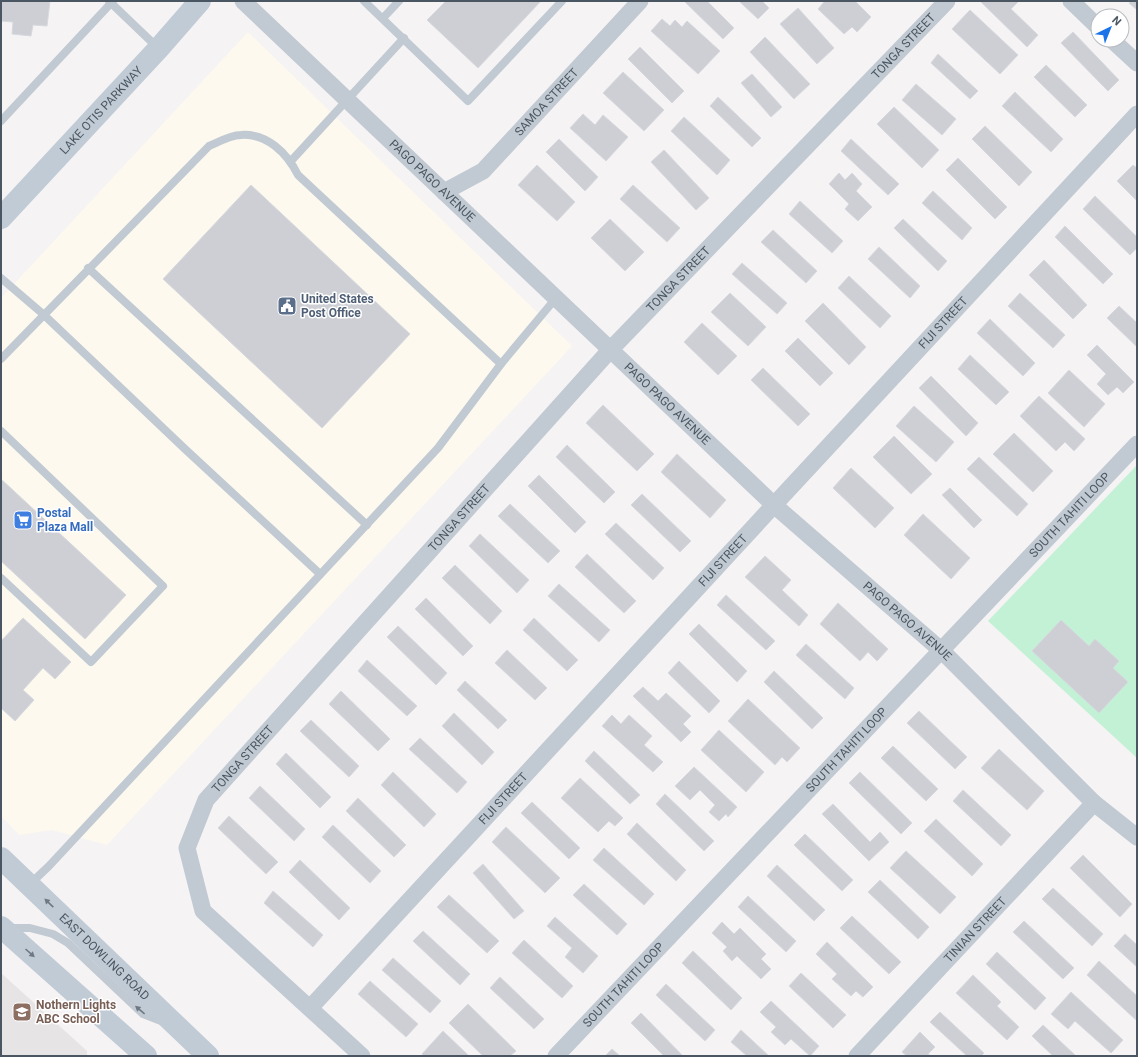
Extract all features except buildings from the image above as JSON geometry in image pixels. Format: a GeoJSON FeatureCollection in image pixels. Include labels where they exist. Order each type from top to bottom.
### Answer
{"type":"FeatureCollection","features":[{"type":"Feature","properties":{"kind":"main road","name":"LAKE OTIS PARKWAY"},"geometry":{"type":"LineString","coordinates":[[1,218],[159,48],[200,1]]}},
{"type":"Feature","properties":{"kind":"main road","name":"EAST DOWLING ROAD"},"geometry":{"type":"LineString","coordinates":[[1,858],[30,884],[175,1026],[208,1056]]}},
{"type":"Feature","properties":{"kind":"main road"},"geometry":{"type":"LineString","coordinates":[[1,928],[146,1056]]}},
{"type":"Feature","properties":{"kind":"street","name":"PAGO PAGO AVENUE"},"geometry":{"type":"LineString","coordinates":[[243,1],[774,505],[942,651],[1094,803],[1137,837]]}},
{"type":"Feature","properties":{"kind":"street","name":"SAMOA STREET"},"geometry":{"type":"LineString","coordinates":[[444,192],[484,171],[640,1]]}},
{"type":"Feature","properties":{"kind":"street","name":"TONGA STREET"},"geometry":{"type":"LineString","coordinates":[[362,1056],[203,911],[187,848],[206,800],[611,349],[947,1]]}},
{"type":"Feature","properties":{"kind":"street"},"geometry":{"type":"LineString","coordinates":[[1070,1],[1090,20]]}},
{"type":"Feature","properties":{"kind":"street"},"geometry":{"type":"LineString","coordinates":[[1121,48],[1137,63]]}},
{"type":"Feature","properties":{"kind":"street","name":"FIJI STREET"},"geometry":{"type":"LineString","coordinates":[[310,1008],[1137,114]]}},
{"type":"Feature","properties":{"kind":"street","name":"SOUTH TAHITI LOOP"},"geometry":{"type":"LineString","coordinates":[[556,1056],[1137,444]]}},
{"type":"Feature","properties":{"kind":"street","name":"TINIAN STREET"},"geometry":{"type":"LineString","coordinates":[[857,1056],[1094,803]]}},
{"type":"Feature","properties":{"kind":"lane"},"geometry":{"type":"LineString","coordinates":[[364,1],[468,101],[562,1]]}},
{"type":"Feature","properties":{"kind":"lane"},"geometry":{"type":"LineString","coordinates":[[383,18],[399,1]]}},
{"type":"Feature","properties":{"kind":"lane"},"geometry":{"type":"LineString","coordinates":[[1,121],[111,2],[159,48]]}},
{"type":"Feature","properties":{"kind":"lane"},"geometry":{"type":"LineString","coordinates":[[291,161],[346,99],[404,38]]}},
{"type":"Feature","properties":{"kind":"lane"},"geometry":{"type":"LineString","coordinates":[[1,359],[43,314],[209,146],[241,135],[268,140],[291,161],[298,175],[501,364]]}},
{"type":"Feature","properties":{"kind":"lane"},"geometry":{"type":"LineString","coordinates":[[88,268],[367,525]]}},
{"type":"Feature","properties":{"kind":"lane"},"geometry":{"type":"LineString","coordinates":[[1,278],[43,314],[185,449],[320,574]]}},
{"type":"Feature","properties":{"kind":"lane"},"geometry":{"type":"LineString","coordinates":[[30,884],[49,866],[438,448],[501,364],[556,298]]}},
{"type":"Feature","properties":{"kind":"lane"},"geometry":{"type":"LineString","coordinates":[[1,431],[163,586],[91,662],[1,578]]}},
{"type":"Feature","properties":{"kind":"lane"},"geometry":{"type":"LineString","coordinates":[[1,928],[30,928],[53,934],[68,944],[144,1014],[175,1026]]}},
{"type":"Feature","properties":{"kind":"shaded area"},"geometry":{"type":"Polygon","coordinates":[[[248,32],[572,346],[107,845],[52,830],[19,835],[1,816],[1,298],[248,32]]]}},
{"type":"Feature","properties":{"kind":"shaded area","name":"Nothern Lights ABC School"},"geometry":{"type":"Polygon","coordinates":[[[1,973],[87,1051],[87,1056],[1,1056],[1,973]]]}},
{"type":"Feature","properties":{"kind":"green space"},"geometry":{"type":"Polygon","coordinates":[[[1137,465],[1137,758],[988,621],[1137,465]]]}},
{"type":"Feature","properties":{"kind":"place","name":"United States Post Office"},"geometry":{"type":"Point","coordinates":[287,306]}},
{"type":"Feature","properties":{"kind":"place","name":"Postal Plaza Mall"},"geometry":{"type":"Point","coordinates":[23,520]}},
{"type":"Feature","properties":{"kind":"place","name":"Nothern Lights ABC School"},"geometry":{"type":"Point","coordinates":[22,1012]}}]}
